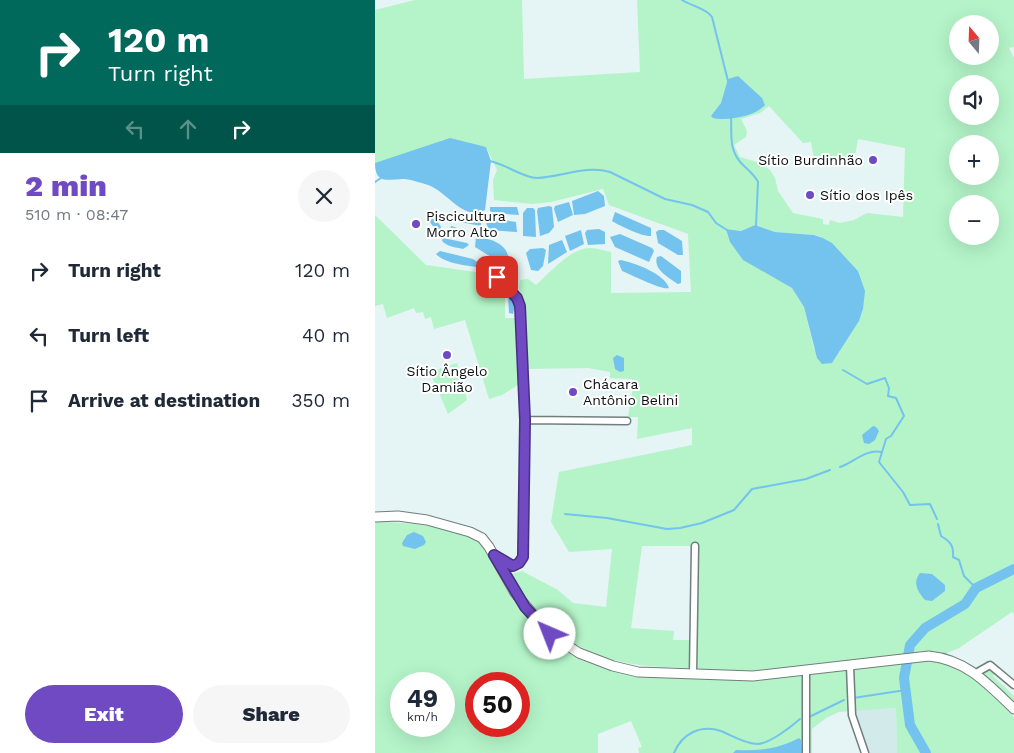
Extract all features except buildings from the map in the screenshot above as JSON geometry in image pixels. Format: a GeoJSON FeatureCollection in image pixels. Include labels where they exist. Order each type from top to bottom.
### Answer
{"type":"FeatureCollection","features":[{"type":"Feature","properties":{"kind":"main road"},"geometry":{"type":"LineString","coordinates":[[375,516],[410,517],[470,532],[487,543],[525,607],[550,634],[570,648],[597,661],[629,670],[753,676],[806,672],[918,656],[945,658],[976,673],[1014,709]]}},
{"type":"Feature","properties":{"kind":"street"},"geometry":{"type":"LineString","coordinates":[[487,267],[519,303],[525,420],[523,557],[519,563],[513,566],[494,555]]}},
{"type":"Feature","properties":{"kind":"street"},"geometry":{"type":"LineString","coordinates":[[525,420],[627,421]]}},
{"type":"Feature","properties":{"kind":"street"},"geometry":{"type":"LineString","coordinates":[[693,674],[695,546]]}},
{"type":"Feature","properties":{"kind":"street"},"geometry":{"type":"LineString","coordinates":[[976,673],[990,665],[1014,686]]}},
{"type":"Feature","properties":{"kind":"street"},"geometry":{"type":"LineString","coordinates":[[850,666],[852,715],[865,753]]}},
{"type":"Feature","properties":{"kind":"street"},"geometry":{"type":"LineString","coordinates":[[806,672],[806,753]]}},
{"type":"Feature","properties":{"kind":"shaded area"},"geometry":{"type":"Polygon","coordinates":[[[896,708],[897,753],[868,753],[854,710],[896,708]]]}},
{"type":"Feature","properties":{"kind":"green space"},"geometry":{"type":"Polygon","coordinates":[[[415,0],[522,0],[524,79],[640,72],[637,0],[1014,0],[1014,47],[1009,48],[1014,58],[1014,614],[1012,612],[959,648],[947,653],[945,662],[973,677],[1014,717],[1014,753],[897,753],[896,708],[839,712],[826,718],[812,729],[812,753],[639,753],[638,748],[642,747],[631,721],[598,734],[598,753],[375,753],[375,522],[429,526],[458,532],[470,537],[479,542],[486,550],[507,590],[527,617],[559,647],[575,657],[609,669],[662,677],[698,679],[698,546],[642,546],[631,628],[674,631],[673,640],[691,640],[690,665],[688,668],[631,664],[585,650],[564,637],[545,621],[511,574],[522,571],[558,590],[573,603],[606,607],[612,549],[569,552],[551,522],[559,472],[692,445],[692,428],[637,439],[638,417],[628,417],[632,379],[610,378],[610,372],[588,368],[525,369],[523,298],[519,288],[520,280],[528,279],[536,285],[568,256],[583,249],[593,248],[611,252],[611,293],[691,292],[688,234],[609,205],[603,189],[551,202],[532,204],[494,200],[493,180],[497,170],[486,147],[442,140],[435,145],[376,163],[375,165],[375,10],[415,0]],[[769,106],[760,113],[741,119],[747,131],[746,137],[734,145],[740,157],[760,163],[770,170],[775,178],[778,191],[793,213],[823,219],[823,224],[829,225],[830,220],[840,223],[854,220],[867,213],[903,217],[905,148],[858,139],[855,156],[850,160],[814,159],[811,142],[803,143],[769,106]],[[755,225],[741,231],[727,229],[773,276],[792,288],[804,307],[814,349],[832,363],[859,321],[863,309],[858,271],[836,248],[823,238],[815,235],[775,232],[755,225]]]}},
{"type":"Feature","properties":{"kind":"green space"},"geometry":{"type":"Polygon","coordinates":[[[375,215],[426,265],[483,273],[491,277],[505,291],[505,318],[519,318],[521,383],[502,395],[489,399],[465,320],[434,329],[431,317],[425,319],[423,312],[416,313],[414,308],[387,318],[383,304],[375,306],[375,215]]]}},
{"type":"Feature","properties":{"kind":"green space"},"geometry":{"type":"Polygon","coordinates":[[[457,363],[467,400],[448,414],[430,372],[457,363]]]}},
{"type":"Feature","properties":{"kind":"green space"},"geometry":{"type":"Polygon","coordinates":[[[990,668],[995,673],[993,676],[1014,696],[1014,704],[984,675],[986,669],[990,668]]]}},
{"type":"Feature","properties":{"kind":"water"},"geometry":{"type":"Polygon","coordinates":[[[738,76],[762,98],[765,105],[755,113],[741,117],[713,118],[711,116],[721,103],[728,79],[738,76]]]}},
{"type":"Feature","properties":{"kind":"water"},"geometry":{"type":"Polygon","coordinates":[[[450,138],[486,147],[491,161],[485,210],[477,213],[469,212],[462,209],[435,188],[405,179],[385,180],[376,171],[375,163],[450,138]]]}},
{"type":"Feature","properties":{"kind":"water"},"geometry":{"type":"Polygon","coordinates":[[[598,191],[604,196],[605,206],[585,214],[574,215],[572,201],[598,191]]]}},
{"type":"Feature","properties":{"kind":"water"},"geometry":{"type":"Polygon","coordinates":[[[569,202],[573,215],[558,222],[554,209],[555,206],[569,202]]]}},
{"type":"Feature","properties":{"kind":"water"},"geometry":{"type":"Polygon","coordinates":[[[490,207],[517,207],[519,215],[493,213],[490,211],[490,207]]]}},
{"type":"Feature","properties":{"kind":"water"},"geometry":{"type":"Polygon","coordinates":[[[552,207],[554,227],[549,233],[540,236],[537,211],[538,208],[552,207]]]}},
{"type":"Feature","properties":{"kind":"water"},"geometry":{"type":"Polygon","coordinates":[[[527,208],[535,210],[536,237],[523,236],[523,213],[527,208]]]}},
{"type":"Feature","properties":{"kind":"water"},"geometry":{"type":"Polygon","coordinates":[[[615,212],[651,228],[651,236],[637,233],[612,221],[615,212]]]}},
{"type":"Feature","properties":{"kind":"water"},"geometry":{"type":"Polygon","coordinates":[[[455,214],[481,217],[481,226],[455,221],[455,214]]]}},
{"type":"Feature","properties":{"kind":"water"},"geometry":{"type":"Polygon","coordinates":[[[490,218],[516,222],[517,232],[488,230],[486,221],[490,218]]]}},
{"type":"Feature","properties":{"kind":"water"},"geometry":{"type":"Polygon","coordinates":[[[436,219],[441,227],[439,234],[429,221],[436,219]]]}},
{"type":"Feature","properties":{"kind":"water"},"geometry":{"type":"Polygon","coordinates":[[[755,225],[775,232],[814,235],[823,238],[832,243],[858,271],[865,291],[863,309],[859,321],[832,363],[822,364],[817,358],[804,307],[792,288],[743,260],[730,242],[726,229],[741,231],[755,225]]]}},
{"type":"Feature","properties":{"kind":"water"},"geometry":{"type":"Polygon","coordinates":[[[451,226],[464,230],[466,236],[450,233],[451,226]]]}},
{"type":"Feature","properties":{"kind":"water"},"geometry":{"type":"Polygon","coordinates":[[[599,229],[605,232],[605,244],[588,245],[585,233],[587,230],[599,229]]]}},
{"type":"Feature","properties":{"kind":"water"},"geometry":{"type":"Polygon","coordinates":[[[581,230],[584,244],[570,251],[565,236],[581,230]]]}},
{"type":"Feature","properties":{"kind":"water"},"geometry":{"type":"Polygon","coordinates":[[[664,230],[682,241],[683,255],[678,255],[658,243],[656,232],[664,230]]]}},
{"type":"Feature","properties":{"kind":"water"},"geometry":{"type":"Polygon","coordinates":[[[620,234],[652,248],[654,251],[649,262],[615,247],[610,237],[620,234]]]}},
{"type":"Feature","properties":{"kind":"water"},"geometry":{"type":"Polygon","coordinates":[[[476,237],[494,241],[504,247],[507,252],[508,264],[504,265],[475,247],[476,237]]]}},
{"type":"Feature","properties":{"kind":"water"},"geometry":{"type":"Polygon","coordinates":[[[443,238],[469,245],[463,249],[447,244],[442,241],[443,238]]]}},
{"type":"Feature","properties":{"kind":"water"},"geometry":{"type":"Polygon","coordinates":[[[562,240],[567,252],[548,264],[549,245],[562,240]]]}},
{"type":"Feature","properties":{"kind":"water"},"geometry":{"type":"Polygon","coordinates":[[[543,248],[546,250],[543,266],[538,271],[531,270],[526,253],[530,249],[543,248]]]}},
{"type":"Feature","properties":{"kind":"water"},"geometry":{"type":"Polygon","coordinates":[[[440,251],[473,259],[479,263],[476,267],[449,262],[436,254],[440,251]]]}},
{"type":"Feature","properties":{"kind":"water"},"geometry":{"type":"Polygon","coordinates":[[[661,256],[681,271],[681,283],[678,284],[659,269],[656,261],[657,257],[661,256]]]}},
{"type":"Feature","properties":{"kind":"water"},"geometry":{"type":"Polygon","coordinates":[[[621,260],[641,266],[656,274],[662,278],[669,288],[654,285],[622,271],[618,261],[621,260]]]}},
{"type":"Feature","properties":{"kind":"water"},"geometry":{"type":"Polygon","coordinates":[[[508,295],[515,305],[513,314],[509,313],[508,295]]]}},
{"type":"Feature","properties":{"kind":"water"},"geometry":{"type":"Polygon","coordinates":[[[617,355],[624,358],[624,371],[620,372],[615,369],[613,358],[617,355]]]}},
{"type":"Feature","properties":{"kind":"water"},"geometry":{"type":"Polygon","coordinates":[[[873,426],[879,431],[875,440],[869,444],[864,443],[862,435],[873,426]]]}},
{"type":"Feature","properties":{"kind":"water"},"geometry":{"type":"Polygon","coordinates":[[[414,532],[423,536],[426,542],[424,545],[415,549],[403,546],[402,543],[407,535],[414,532]]]}},
{"type":"Feature","properties":{"kind":"water"},"geometry":{"type":"Polygon","coordinates":[[[920,573],[932,574],[945,585],[945,591],[932,601],[925,600],[918,591],[916,584],[920,573]]]}},
{"type":"Feature","properties":{"kind":"water"},"geometry":{"type":"Polygon","coordinates":[[[799,738],[801,740],[802,753],[733,753],[736,750],[760,750],[776,747],[799,738]]]}},
{"type":"Feature","properties":{"kind":"waterway"},"geometry":{"type":"LineString","coordinates":[[682,0],[706,11],[712,17],[728,81]]}},
{"type":"Feature","properties":{"kind":"waterway"},"geometry":{"type":"LineString","coordinates":[[731,116],[732,142],[735,154],[758,182],[756,226]]}},
{"type":"Feature","properties":{"kind":"waterway"},"geometry":{"type":"LineString","coordinates":[[489,161],[501,164],[526,176],[537,178],[592,170],[610,172],[665,199],[692,205],[708,212],[716,223],[727,230]]}},
{"type":"Feature","properties":{"kind":"waterway"},"geometry":{"type":"LineString","coordinates":[[375,182],[381,178]]}},
{"type":"Feature","properties":{"kind":"waterway"},"geometry":{"type":"LineString","coordinates":[[843,370],[867,384],[885,378],[889,388],[888,396],[896,398],[904,416],[891,436],[886,439],[879,462],[903,492],[910,505],[930,504],[937,519]]}},
{"type":"Feature","properties":{"kind":"waterway"},"geometry":{"type":"LineString","coordinates":[[840,467],[870,452],[881,452]]}},
{"type":"Feature","properties":{"kind":"waterway"},"geometry":{"type":"LineString","coordinates":[[565,514],[607,518],[667,529],[680,528],[702,523],[734,510],[752,489],[806,479],[830,470]]}},
{"type":"Feature","properties":{"kind":"waterway"},"geometry":{"type":"LineString","coordinates":[[938,524],[941,536],[952,547],[953,557],[959,560],[964,576],[976,588]]}},
{"type":"Feature","properties":{"kind":"waterway"},"geometry":{"type":"LineString","coordinates":[[926,753],[910,725],[904,678],[910,645],[925,628],[965,604],[976,588],[1014,569]]}},
{"type":"Feature","properties":{"kind":"waterway"},"geometry":{"type":"LineString","coordinates":[[853,698],[906,690]]}},
{"type":"Feature","properties":{"kind":"waterway"},"geometry":{"type":"LineString","coordinates":[[809,717],[844,700]]}},
{"type":"Feature","properties":{"kind":"waterway"},"geometry":{"type":"LineString","coordinates":[[674,753],[677,746],[687,736],[699,730],[713,729],[743,741],[757,744],[774,738],[800,719]]}},
{"type":"Feature","properties":{"kind":"place","name":"Sítio Burdinhão"},"geometry":{"type":"Point","coordinates":[873,160]}},
{"type":"Feature","properties":{"kind":"place","name":"Sítio dos Ipês"},"geometry":{"type":"Point","coordinates":[810,195]}},
{"type":"Feature","properties":{"kind":"place","name":"Piscicultura Morro Alto"},"geometry":{"type":"Point","coordinates":[416,224]}},
{"type":"Feature","properties":{"kind":"place","name":"Sítio Ângelo Damião"},"geometry":{"type":"Point","coordinates":[447,355]}},
{"type":"Feature","properties":{"kind":"place","name":"Chácara Antônio Belini"},"geometry":{"type":"Point","coordinates":[573,392]}},
{"type":"Feature","properties":{"kind":"route"},"geometry":{"type":"LineString","coordinates":[[497,277],[517,298],[520,306],[525,420],[523,557],[521,562],[513,566],[494,555],[525,607],[550,634]]}}]}
